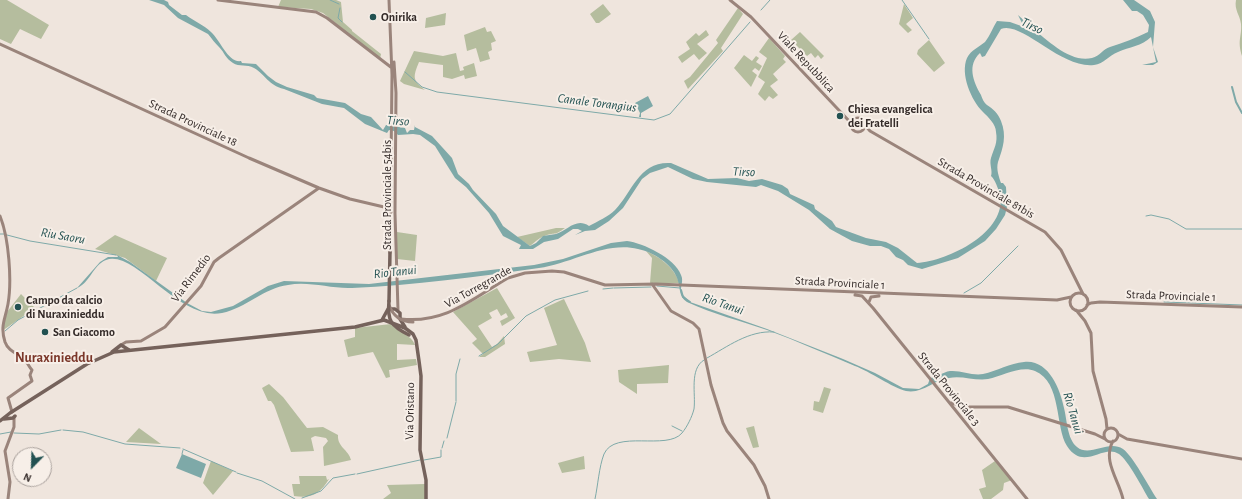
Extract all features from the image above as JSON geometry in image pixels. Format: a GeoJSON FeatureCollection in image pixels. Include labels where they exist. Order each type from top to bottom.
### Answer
{"type":"FeatureCollection","features":[{"type":"Feature","properties":{"kind":"main road"},"geometry":{"type":"LineString","coordinates":[[390,252],[388,314],[390,321],[396,328],[414,339],[418,349]]}},
{"type":"Feature","properties":{"kind":"main road"},"geometry":{"type":"LineString","coordinates":[[122,347],[129,350],[344,328],[381,320],[392,322],[400,319],[399,312],[391,308],[386,312],[381,320]]}},
{"type":"Feature","properties":{"kind":"main road"},"geometry":{"type":"LineString","coordinates":[[386,312],[387,320]]}},
{"type":"Feature","properties":{"kind":"main road","name":"Via Oristano"},"geometry":{"type":"LineString","coordinates":[[400,319],[405,327],[415,337],[418,349],[421,376],[420,454],[426,480],[426,499]]}},
{"type":"Feature","properties":{"kind":"main road"},"geometry":{"type":"LineString","coordinates":[[405,327],[403,322],[406,320]]}},
{"type":"Feature","properties":{"kind":"main road","name":"Via Oristano"},"geometry":{"type":"LineString","coordinates":[[392,322],[405,327]]}},
{"type":"Feature","properties":{"kind":"main road","name":"Via Rimedio"},"geometry":{"type":"LineString","coordinates":[[1,421],[12,416],[19,409],[87,364],[122,347]]}},
{"type":"Feature","properties":{"kind":"street"},"geometry":{"type":"LineString","coordinates":[[218,0],[316,12],[327,18],[392,68]]}},
{"type":"Feature","properties":{"kind":"street"},"geometry":{"type":"LineString","coordinates":[[390,0],[392,68],[394,75]]}},
{"type":"Feature","properties":{"kind":"street","name":"Viale Repubblica"},"geometry":{"type":"LineString","coordinates":[[730,0],[752,19],[851,123]]}},
{"type":"Feature","properties":{"kind":"street","name":"Strada Provinciale 18"},"geometry":{"type":"LineString","coordinates":[[0,44],[249,158],[319,188],[350,199],[384,207],[390,212]]}},
{"type":"Feature","properties":{"kind":"street"},"geometry":{"type":"LineString","coordinates":[[382,61],[389,62],[392,57]]}},
{"type":"Feature","properties":{"kind":"street","name":"Strada Provinciale 54bis"},"geometry":{"type":"LineString","coordinates":[[392,57],[394,75],[392,204],[396,286],[399,312]]}},
{"type":"Feature","properties":{"kind":"street","name":"Viale Repubblica"},"geometry":{"type":"LineString","coordinates":[[845,115],[855,118]]}},
{"type":"Feature","properties":{"kind":"street"},"geometry":{"type":"LineString","coordinates":[[855,118],[862,118],[865,125],[862,130],[854,130],[851,123],[855,118]]}},
{"type":"Feature","properties":{"kind":"street","name":"Strada Provinciale 81bis"},"geometry":{"type":"LineString","coordinates":[[865,125],[870,131],[1044,232],[1061,250],[1083,294]]}},
{"type":"Feature","properties":{"kind":"street","name":"Strada Provinciale 81bis"},"geometry":{"type":"LineString","coordinates":[[862,130],[870,131]]}},
{"type":"Feature","properties":{"kind":"street"},"geometry":{"type":"LineString","coordinates":[[313,193],[315,186]]}},
{"type":"Feature","properties":{"kind":"street","name":"Via Rimedio"},"geometry":{"type":"LineString","coordinates":[[122,347],[141,341],[162,329],[203,283],[214,262],[218,258],[319,188]]}},
{"type":"Feature","properties":{"kind":"street"},"geometry":{"type":"LineString","coordinates":[[384,207],[392,204]]}},
{"type":"Feature","properties":{"kind":"street"},"geometry":{"type":"LineString","coordinates":[[390,252],[390,212],[392,204]]}},
{"type":"Feature","properties":{"kind":"street"},"geometry":{"type":"LineString","coordinates":[[0,216],[6,237],[8,257],[8,299],[1,325],[3,338],[8,348],[13,353],[24,358],[32,370],[30,375],[32,381],[8,398],[14,426],[5,451],[10,482],[8,499]]}},
{"type":"Feature","properties":{"kind":"street","name":"Via Torregrande"},"geometry":{"type":"LineString","coordinates":[[412,321],[438,317],[450,313],[508,278],[525,273],[557,271],[600,285],[622,285]]}},
{"type":"Feature","properties":{"kind":"street"},"geometry":{"type":"LineString","coordinates":[[386,312],[389,275]]}},
{"type":"Feature","properties":{"kind":"street","name":"Strada Provinciale 81bis"},"geometry":{"type":"LineString","coordinates":[[1075,280],[1077,290],[1075,293]]}},
{"type":"Feature","properties":{"kind":"street"},"geometry":{"type":"LineString","coordinates":[[652,284],[671,312],[693,323],[699,330],[711,385],[723,423],[757,470],[769,499]]}},
{"type":"Feature","properties":{"kind":"street","name":"Strada Provinciale 1"},"geometry":{"type":"LineString","coordinates":[[622,285],[684,285],[845,293],[1057,300],[1068,302],[1070,304]]}},
{"type":"Feature","properties":{"kind":"street"},"geometry":{"type":"LineString","coordinates":[[845,293],[860,295],[873,308]]}},
{"type":"Feature","properties":{"kind":"street"},"geometry":{"type":"LineString","coordinates":[[865,299],[866,293]]}},
{"type":"Feature","properties":{"kind":"street"},"geometry":{"type":"LineString","coordinates":[[866,293],[873,308]]}},
{"type":"Feature","properties":{"kind":"street"},"geometry":{"type":"LineString","coordinates":[[1083,310],[1087,305],[1087,298],[1083,294],[1075,293],[1071,297],[1070,304],[1086,321]]}},
{"type":"Feature","properties":{"kind":"street"},"geometry":{"type":"LineString","coordinates":[[869,302],[869,298],[873,296],[897,295]]}},
{"type":"Feature","properties":{"kind":"street","name":"Strada Provinciale 1"},"geometry":{"type":"LineString","coordinates":[[1057,300],[1071,297]]}},
{"type":"Feature","properties":{"kind":"street","name":"Strada Provinciale 1"},"geometry":{"type":"LineString","coordinates":[[1087,298],[1100,302]]}},
{"type":"Feature","properties":{"kind":"street"},"geometry":{"type":"LineString","coordinates":[[389,301],[392,311],[397,317],[404,321],[412,321]]}},
{"type":"Feature","properties":{"kind":"street","name":"Strada Provinciale 1"},"geometry":{"type":"LineString","coordinates":[[1087,305],[1100,302],[1242,308]]}},
{"type":"Feature","properties":{"kind":"street","name":"Strada Provinciale 3"},"geometry":{"type":"LineString","coordinates":[[873,308],[1027,499]]}},
{"type":"Feature","properties":{"kind":"street"},"geometry":{"type":"LineString","coordinates":[[1076,310],[1083,310]]}},
{"type":"Feature","properties":{"kind":"street"},"geometry":{"type":"LineString","coordinates":[[1083,310],[1092,337],[1094,375],[1106,419],[1105,439]]}},
{"type":"Feature","properties":{"kind":"street"},"geometry":{"type":"LineString","coordinates":[[399,312],[412,321]]}},
{"type":"Feature","properties":{"kind":"street"},"geometry":{"type":"LineString","coordinates":[[400,319],[412,321]]}},
{"type":"Feature","properties":{"kind":"street"},"geometry":{"type":"LineString","coordinates":[[945,398],[952,404],[960,407],[1008,407],[1095,434],[1112,442],[1127,439]]}},
{"type":"Feature","properties":{"kind":"street"},"geometry":{"type":"LineString","coordinates":[[955,410],[960,407]]}},
{"type":"Feature","properties":{"kind":"street"},"geometry":{"type":"LineString","coordinates":[[959,415],[958,411],[960,407]]}},
{"type":"Feature","properties":{"kind":"street"},"geometry":{"type":"LineString","coordinates":[[1106,419],[1118,434],[1127,439],[1242,459]]}},
{"type":"Feature","properties":{"kind":"street"},"geometry":{"type":"LineString","coordinates":[[1095,434],[1101,434],[1112,428]]}},
{"type":"Feature","properties":{"kind":"street"},"geometry":{"type":"LineString","coordinates":[[1118,434],[1112,442],[1110,454],[1111,468],[1120,486],[1123,499]]}},
{"type":"Feature","properties":{"kind":"green space"},"geometry":{"type":"Polygon","coordinates":[[[0,0],[7,0],[49,25],[41,39],[20,29],[11,44],[0,39],[0,0]]]}},
{"type":"Feature","properties":{"kind":"green space"},"geometry":{"type":"Polygon","coordinates":[[[281,0],[336,0],[341,2],[343,22],[381,54],[380,59],[323,13],[311,9],[278,7],[281,0]]]}},
{"type":"Feature","properties":{"kind":"green space"},"geometry":{"type":"Polygon","coordinates":[[[1236,0],[1242,0],[1242,56],[1240,42],[1241,24],[1236,7],[1236,0]]]}},
{"type":"Feature","properties":{"kind":"green space"},"geometry":{"type":"Polygon","coordinates":[[[603,4],[611,14],[599,23],[596,23],[590,14],[603,4]]]}},
{"type":"Feature","properties":{"kind":"green space"},"geometry":{"type":"Polygon","coordinates":[[[904,4],[913,18],[906,24],[912,30],[908,33],[899,24],[904,4]]]}},
{"type":"Feature","properties":{"kind":"green space"},"geometry":{"type":"Polygon","coordinates":[[[738,8],[743,14],[721,48],[723,51],[688,89],[684,81],[690,77],[718,43],[716,40],[738,8]]]}},
{"type":"Feature","properties":{"kind":"green space"},"geometry":{"type":"Polygon","coordinates":[[[446,13],[445,25],[425,28],[426,18],[446,13]]]}},
{"type":"Feature","properties":{"kind":"green space"},"geometry":{"type":"Polygon","coordinates":[[[485,27],[487,32],[491,31],[496,41],[491,43],[492,50],[488,52],[490,59],[480,62],[476,48],[467,51],[464,35],[485,27]]]}},
{"type":"Feature","properties":{"kind":"green space"},"geometry":{"type":"Polygon","coordinates":[[[706,30],[709,35],[697,44],[707,53],[699,60],[694,54],[682,63],[678,57],[690,49],[686,42],[696,33],[699,36],[706,30]]]}},
{"type":"Feature","properties":{"kind":"green space"},"geometry":{"type":"Polygon","coordinates":[[[800,32],[824,56],[821,59],[818,55],[815,58],[811,53],[807,56],[791,40],[800,32]]]}},
{"type":"Feature","properties":{"kind":"green space"},"geometry":{"type":"Polygon","coordinates":[[[769,38],[785,56],[783,59],[786,62],[773,74],[778,80],[770,86],[778,95],[773,99],[769,96],[765,101],[758,94],[765,82],[758,77],[767,58],[759,52],[769,38]]]}},
{"type":"Feature","properties":{"kind":"green space"},"geometry":{"type":"Polygon","coordinates":[[[929,40],[945,63],[934,72],[917,54],[918,50],[929,40]]]}},
{"type":"Feature","properties":{"kind":"green space"},"geometry":{"type":"Polygon","coordinates":[[[414,51],[443,56],[456,53],[460,71],[464,70],[463,67],[474,63],[477,76],[465,79],[464,75],[452,79],[443,77],[443,65],[419,62],[415,78],[418,84],[425,90],[404,84],[400,81],[414,51]]]}},
{"type":"Feature","properties":{"kind":"green space"},"geometry":{"type":"Polygon","coordinates":[[[744,55],[752,61],[756,56],[759,58],[756,62],[762,66],[759,71],[755,68],[752,71],[757,75],[751,87],[734,68],[744,55]]]}},
{"type":"Feature","properties":{"kind":"green space"},"geometry":{"type":"Polygon","coordinates":[[[556,228],[565,228],[557,233],[542,237],[530,246],[517,237],[556,228]]]}},
{"type":"Feature","properties":{"kind":"green space"},"geometry":{"type":"Polygon","coordinates":[[[397,232],[417,235],[415,261],[397,259],[397,232]]]}},
{"type":"Feature","properties":{"kind":"green space"},"geometry":{"type":"Polygon","coordinates":[[[115,235],[167,258],[156,281],[125,258],[95,249],[115,235]]]}},
{"type":"Feature","properties":{"kind":"green space"},"geometry":{"type":"Polygon","coordinates":[[[646,251],[656,256],[666,264],[674,273],[679,283],[650,283],[652,258],[646,251]]]}},
{"type":"Feature","properties":{"kind":"green space"},"geometry":{"type":"Polygon","coordinates":[[[497,288],[515,318],[502,326],[500,321],[508,317],[506,313],[501,316],[497,309],[489,313],[492,318],[478,326],[492,347],[504,336],[505,344],[485,357],[479,357],[483,354],[472,343],[477,339],[453,312],[497,288]]]}},
{"type":"Feature","properties":{"kind":"green space"},"geometry":{"type":"Polygon","coordinates":[[[21,294],[35,308],[2,331],[7,312],[21,294]]]}},
{"type":"Feature","properties":{"kind":"green space"},"geometry":{"type":"Polygon","coordinates":[[[564,299],[585,343],[591,362],[559,359],[530,362],[527,352],[557,345],[544,308],[564,299]]]}},
{"type":"Feature","properties":{"kind":"green space"},"geometry":{"type":"Polygon","coordinates":[[[391,324],[397,330],[411,338],[415,345],[397,344],[397,360],[416,359],[417,365],[389,370],[390,377],[386,378],[373,352],[348,357],[344,340],[355,337],[355,328],[391,324]]]}},
{"type":"Feature","properties":{"kind":"green space"},"geometry":{"type":"Polygon","coordinates":[[[669,365],[668,383],[637,384],[637,394],[619,382],[618,370],[669,365]]]}},
{"type":"Feature","properties":{"kind":"green space"},"geometry":{"type":"Polygon","coordinates":[[[269,384],[283,397],[307,428],[323,427],[338,435],[339,443],[351,460],[324,466],[323,447],[328,441],[326,438],[315,436],[311,438],[314,451],[291,452],[274,405],[271,401],[268,401],[262,388],[269,384]]]}},
{"type":"Feature","properties":{"kind":"green space"},"geometry":{"type":"Polygon","coordinates":[[[824,387],[831,389],[823,413],[813,410],[814,401],[819,402],[824,387]]]}},
{"type":"Feature","properties":{"kind":"green space"},"geometry":{"type":"Polygon","coordinates":[[[754,426],[759,447],[753,448],[746,428],[754,426]]]}},
{"type":"Feature","properties":{"kind":"green space"},"geometry":{"type":"Polygon","coordinates":[[[139,428],[161,444],[126,442],[139,428]]]}},
{"type":"Feature","properties":{"kind":"green space"},"geometry":{"type":"Polygon","coordinates":[[[584,456],[585,469],[562,473],[558,463],[584,456]]]}},
{"type":"Feature","properties":{"kind":"green space"},"geometry":{"type":"Polygon","coordinates":[[[211,461],[233,471],[213,495],[203,483],[211,461]]]}},
{"type":"Feature","properties":{"kind":"green space"},"geometry":{"type":"Polygon","coordinates":[[[995,461],[1012,480],[1004,483],[1003,490],[991,499],[983,499],[979,489],[986,487],[982,470],[995,461]]]}},
{"type":"Feature","properties":{"kind":"green space"},"geometry":{"type":"Polygon","coordinates":[[[299,476],[326,476],[327,480],[329,479],[318,492],[310,496],[300,497],[294,496],[292,484],[300,484],[299,476]]]}},
{"type":"Feature","properties":{"kind":"green space"},"geometry":{"type":"Polygon","coordinates":[[[425,484],[425,499],[383,499],[391,493],[387,485],[425,484]]]}},
{"type":"Feature","properties":{"kind":"water"},"geometry":{"type":"Polygon","coordinates":[[[149,0],[164,0],[168,2],[169,5],[182,15],[186,15],[202,25],[215,36],[232,59],[241,61],[242,63],[256,64],[276,82],[314,95],[317,98],[345,103],[361,114],[371,117],[383,130],[386,125],[405,128],[407,133],[410,130],[414,130],[415,125],[415,127],[432,136],[452,158],[458,174],[496,214],[503,226],[530,246],[536,243],[543,236],[556,234],[580,223],[589,226],[606,217],[615,210],[644,172],[651,167],[660,164],[671,163],[708,179],[737,178],[749,181],[762,179],[782,185],[788,189],[790,194],[814,205],[815,209],[832,221],[836,227],[866,238],[886,242],[898,248],[917,263],[944,257],[973,242],[995,221],[1000,208],[1000,194],[991,176],[991,160],[996,142],[996,129],[974,101],[968,86],[965,72],[967,58],[973,51],[985,42],[997,21],[1010,22],[1024,27],[1018,15],[1028,24],[1030,32],[1032,32],[1033,29],[1060,50],[1084,59],[1095,57],[1108,48],[1148,32],[1149,25],[1143,15],[1137,11],[1132,11],[1123,0],[1134,0],[1150,11],[1155,22],[1153,47],[1151,37],[1135,46],[1115,53],[1101,63],[1094,65],[1081,64],[1068,60],[1020,32],[1010,28],[1001,29],[985,56],[982,57],[980,53],[972,68],[974,79],[983,100],[997,113],[1003,126],[1004,142],[997,167],[1001,183],[1003,183],[1006,187],[1007,207],[1005,215],[996,229],[985,241],[958,258],[922,269],[908,265],[903,260],[896,257],[889,249],[881,246],[870,246],[852,241],[830,229],[809,210],[778,191],[761,185],[756,187],[707,182],[693,179],[668,167],[650,173],[642,179],[623,208],[609,221],[595,230],[585,231],[575,235],[582,231],[573,229],[558,239],[544,242],[533,249],[519,249],[521,245],[503,236],[489,213],[466,187],[455,178],[435,146],[420,135],[398,135],[394,131],[389,130],[387,133],[365,124],[344,108],[322,104],[274,85],[254,68],[233,63],[208,34],[178,18],[164,5],[149,0]]]}},
{"type":"Feature","properties":{"kind":"water"},"geometry":{"type":"Polygon","coordinates":[[[1153,47],[1158,62],[1153,65],[1142,65],[1156,62],[1153,47]]]}},
{"type":"Feature","properties":{"kind":"water"},"geometry":{"type":"Polygon","coordinates":[[[648,96],[653,106],[641,113],[641,117],[639,117],[640,113],[635,103],[648,96]]]}},
{"type":"Feature","properties":{"kind":"water"},"geometry":{"type":"Polygon","coordinates":[[[627,241],[650,248],[658,252],[672,263],[678,269],[682,277],[681,293],[690,302],[767,329],[843,359],[875,373],[903,388],[919,389],[928,384],[930,378],[950,371],[983,374],[1009,365],[1024,362],[1032,362],[1040,365],[1052,376],[1056,384],[1062,400],[1069,434],[1077,447],[1088,451],[1111,446],[1117,446],[1123,449],[1136,465],[1157,499],[1149,499],[1131,468],[1119,454],[1107,452],[1093,456],[1080,457],[1073,453],[1063,438],[1057,406],[1050,385],[1044,377],[1035,371],[1030,369],[1018,370],[988,379],[954,377],[943,379],[918,391],[906,391],[895,387],[861,368],[800,343],[687,302],[682,297],[677,278],[671,268],[656,256],[638,249],[626,247],[613,248],[601,250],[551,266],[422,283],[352,288],[312,284],[288,285],[271,290],[239,307],[222,313],[206,313],[190,307],[174,297],[144,274],[118,259],[106,260],[102,262],[85,282],[77,288],[100,262],[108,257],[118,257],[117,255],[130,262],[187,303],[202,311],[211,312],[233,306],[268,286],[284,281],[369,284],[534,265],[563,259],[611,243],[627,241]]]}},
{"type":"Feature","properties":{"kind":"water"},"geometry":{"type":"Polygon","coordinates":[[[182,454],[206,464],[201,478],[176,468],[182,454]]]}},
{"type":"Feature","properties":{"kind":"waterway","name":"Canale Torangius"},"geometry":{"type":"LineString","coordinates":[[330,0],[339,4]]}},
{"type":"Feature","properties":{"kind":"waterway","name":"Canale Torangius"},"geometry":{"type":"LineString","coordinates":[[761,10],[770,0]]}},
{"type":"Feature","properties":{"kind":"waterway"},"geometry":{"type":"LineString","coordinates":[[902,0],[929,39]]}},
{"type":"Feature","properties":{"kind":"waterway","name":"Canale Torangius"},"geometry":{"type":"LineString","coordinates":[[340,8],[338,18],[342,22]]}},
{"type":"Feature","properties":{"kind":"waterway","name":"Canale Torangius"},"geometry":{"type":"LineString","coordinates":[[405,72],[422,87],[437,92],[654,120],[670,114],[750,22]]}},
{"type":"Feature","properties":{"kind":"waterway"},"geometry":{"type":"LineString","coordinates":[[1232,87],[1236,102],[1242,113]]}},
{"type":"Feature","properties":{"kind":"waterway"},"geometry":{"type":"LineString","coordinates":[[1146,216],[1151,215],[1169,219],[1186,229],[1242,229]]}},
{"type":"Feature","properties":{"kind":"waterway","name":"Riu Saoru"},"geometry":{"type":"LineString","coordinates":[[7,235],[30,241],[116,255]]}},
{"type":"Feature","properties":{"kind":"waterway"},"geometry":{"type":"LineString","coordinates":[[964,293],[981,283],[1018,246]]}},
{"type":"Feature","properties":{"kind":"waterway"},"geometry":{"type":"LineString","coordinates":[[657,286],[680,288]]}},
{"type":"Feature","properties":{"kind":"waterway"},"geometry":{"type":"LineString","coordinates":[[614,288],[651,287]]}},
{"type":"Feature","properties":{"kind":"waterway"},"geometry":{"type":"LineString","coordinates":[[5,331],[18,320],[77,288]]}},
{"type":"Feature","properties":{"kind":"waterway"},"geometry":{"type":"LineString","coordinates":[[603,289],[613,288]]}},
{"type":"Feature","properties":{"kind":"waterway","name":"Rio Tanui"},"geometry":{"type":"LineString","coordinates":[[681,290],[683,297],[690,302]]}},
{"type":"Feature","properties":{"kind":"waterway"},"geometry":{"type":"LineString","coordinates":[[479,356],[498,344],[526,316],[555,300],[588,291]]}},
{"type":"Feature","properties":{"kind":"waterway"},"geometry":{"type":"LineString","coordinates":[[1164,302],[1242,305]]}},
{"type":"Feature","properties":{"kind":"waterway"},"geometry":{"type":"LineString","coordinates":[[707,358],[747,336],[765,332],[774,332]]}},
{"type":"Feature","properties":{"kind":"waterway"},"geometry":{"type":"LineString","coordinates":[[456,401],[456,374],[460,359]]}},
{"type":"Feature","properties":{"kind":"waterway"},"geometry":{"type":"LineString","coordinates":[[595,499],[602,459],[610,447],[619,443],[630,441],[665,440],[675,438],[682,433],[691,419],[694,409],[694,382],[696,369],[704,360]]}},
{"type":"Feature","properties":{"kind":"waterway"},"geometry":{"type":"LineString","coordinates":[[447,438],[456,402]]}},
{"type":"Feature","properties":{"kind":"waterway"},"geometry":{"type":"LineString","coordinates":[[672,426],[682,431]]}},
{"type":"Feature","properties":{"kind":"waterway"},"geometry":{"type":"LineString","coordinates":[[14,433],[39,434],[61,430]]}},
{"type":"Feature","properties":{"kind":"waterway"},"geometry":{"type":"LineString","coordinates":[[63,430],[83,432],[125,444],[180,448]]}},
{"type":"Feature","properties":{"kind":"waterway"},"geometry":{"type":"LineString","coordinates":[[0,434],[11,432]]}},
{"type":"Feature","properties":{"kind":"waterway"},"geometry":{"type":"LineString","coordinates":[[442,448],[444,441]]}},
{"type":"Feature","properties":{"kind":"waterway"},"geometry":{"type":"LineString","coordinates":[[183,449],[236,472]]}},
{"type":"Feature","properties":{"kind":"waterway"},"geometry":{"type":"LineString","coordinates":[[182,454],[183,450]]}},
{"type":"Feature","properties":{"kind":"waterway"},"geometry":{"type":"LineString","coordinates":[[424,460],[441,457],[441,450]]}},
{"type":"Feature","properties":{"kind":"waterway"},"geometry":{"type":"LineString","coordinates":[[357,474],[420,460]]}},
{"type":"Feature","properties":{"kind":"waterway"},"geometry":{"type":"LineString","coordinates":[[237,473],[262,481],[295,499]]}},
{"type":"Feature","properties":{"kind":"waterway"},"geometry":{"type":"LineString","coordinates":[[302,498],[321,491],[333,478],[355,474]]}},
{"type":"Feature","properties":{"kind":"place","name":"Onirika"},"geometry":{"type":"Point","coordinates":[373,17]}},
{"type":"Feature","properties":{"kind":"place","name":"Chiesa evangelica dei Fratelli"},"geometry":{"type":"Point","coordinates":[840,116]}},
{"type":"Feature","properties":{"kind":"place","name":"Campo da calcio di Nuraxinieddu"},"geometry":{"type":"Point","coordinates":[18,307]}},
{"type":"Feature","properties":{"kind":"place","name":"San Giacomo"},"geometry":{"type":"Point","coordinates":[45,332]}},
{"type":"Feature","properties":{"kind":"district","name":"Nuraxinieddu"},"geometry":{"type":"Point","coordinates":[54,358]}},
{"type":"Feature","properties":{"kind":"water label","name":"Tirso"},"geometry":{"type":"Point","coordinates":[1032,26]}},
{"type":"Feature","properties":{"kind":"water label","name":"Tirso"},"geometry":{"type":"Point","coordinates":[398,121]}},
{"type":"Feature","properties":{"kind":"water label","name":"Tirso"},"geometry":{"type":"Point","coordinates":[744,172]}}]}
